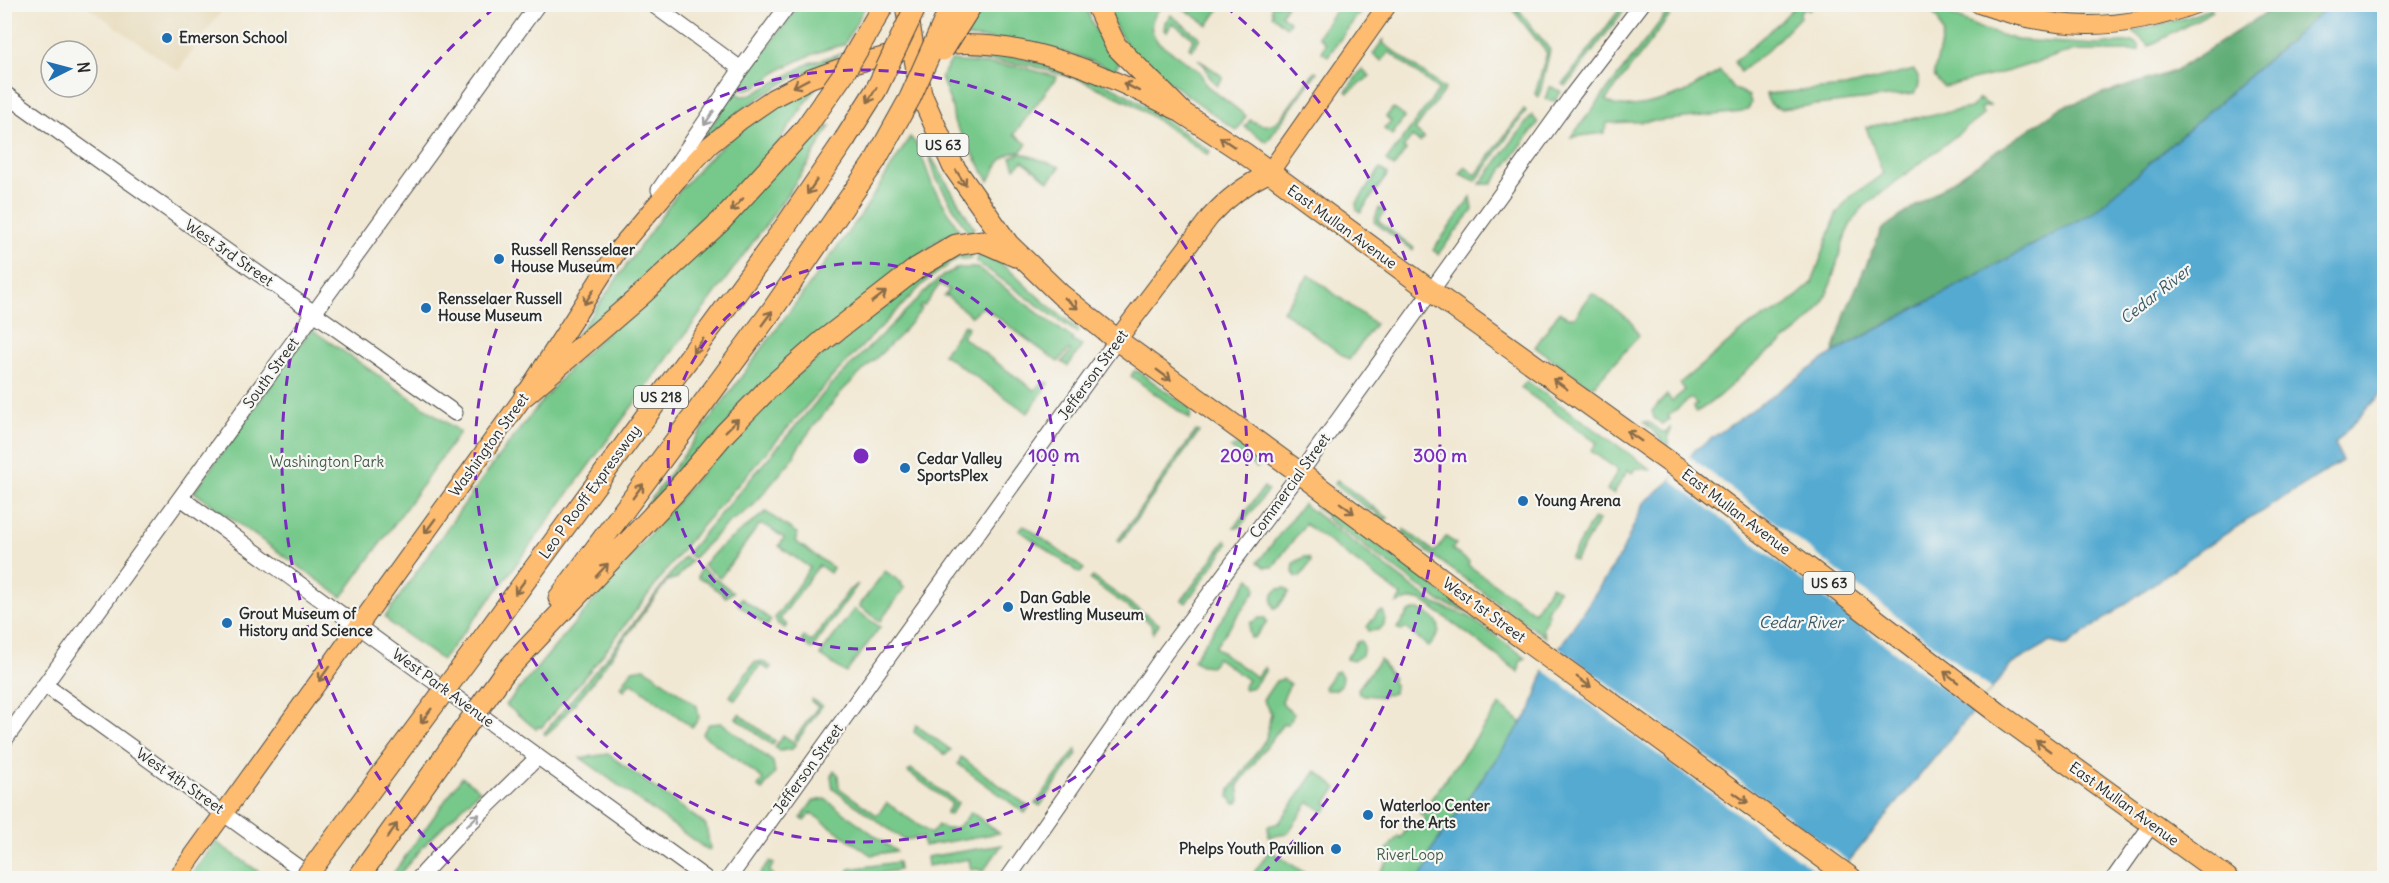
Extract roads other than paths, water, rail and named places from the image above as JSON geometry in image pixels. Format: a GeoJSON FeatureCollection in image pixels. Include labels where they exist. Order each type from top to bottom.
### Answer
{"type":"FeatureCollection","features":[{"type":"Feature","properties":{"kind":"highway"},"geometry":{"type":"LineString","coordinates":[[525,395],[639,297],[721,221],[804,130],[844,73],[884,4]]}},
{"type":"Feature","properties":{"kind":"highway","name":"US 63"},"geometry":{"type":"LineString","coordinates":[[906,4],[921,94],[953,166],[1008,244],[1061,295],[1117,340]]}},
{"type":"Feature","properties":{"kind":"highway","name":"Leo P Rooff Expressway"},"geometry":{"type":"LineString","coordinates":[[305,879],[787,225],[876,90],[917,4]]}},
{"type":"Feature","properties":{"kind":"highway","name":"US 218"},"geometry":{"type":"LineString","coordinates":[[358,879],[504,673],[773,309],[875,161],[910,98],[952,4]]}},
{"type":"Feature","properties":{"kind":"highway"},"geometry":{"type":"LineString","coordinates":[[910,98],[964,20],[972,4]]}},
{"type":"Feature","properties":{"kind":"highway","name":"US 63"},"geometry":{"type":"LineString","coordinates":[[1096,4],[1116,46],[1183,113],[1269,173]]}},
{"type":"Feature","properties":{"kind":"highway","name":"East Mullan Avenue"},"geometry":{"type":"LineString","coordinates":[[1269,173],[1659,454],[1998,713],[2227,879]]}},
{"type":"Feature","properties":{"kind":"highway"},"geometry":{"type":"LineString","coordinates":[[504,673],[674,493],[725,433],[795,364],[916,268],[956,245],[981,241],[1000,248],[1028,264]]}},
{"type":"Feature","properties":{"kind":"highway","name":"West 1st Street"},"geometry":{"type":"LineString","coordinates":[[1117,340],[1300,472],[1463,595],[1851,879]]}},
{"type":"Feature","properties":{"kind":"main road","name":"Jefferson Street"},"geometry":{"type":"LineString","coordinates":[[1117,340],[1222,203],[1246,184],[1269,173],[1388,4]]}},
{"type":"Feature","properties":{"kind":"main road"},"geometry":{"type":"LineString","coordinates":[[1979,4],[2043,23],[2100,27],[2163,17],[2196,4]]}},
{"type":"Feature","properties":{"kind":"main road"},"geometry":{"type":"LineString","coordinates":[[620,247],[678,178],[710,145],[741,120],[773,98],[810,78],[871,58],[952,44],[985,46],[1049,56],[1118,81],[1183,113]]}},
{"type":"Feature","properties":{"kind":"main road","name":"Washington Street"},"geometry":{"type":"LineString","coordinates":[[177,879],[525,395],[620,247]]}},
{"type":"Feature","properties":{"kind":"street","name":"South Street"},"geometry":{"type":"LineString","coordinates":[[4,741],[538,4]]}},
{"type":"Feature","properties":{"kind":"street"},"geometry":{"type":"LineString","coordinates":[[652,4],[741,69]]}},
{"type":"Feature","properties":{"kind":"street","name":"Washington Street"},"geometry":{"type":"LineString","coordinates":[[620,247],[741,69],[789,4]]}},
{"type":"Feature","properties":{"kind":"street","name":"Commercial Street"},"geometry":{"type":"LineString","coordinates":[[1008,879],[1166,652],[1300,472],[1573,94],[1642,4]]}},
{"type":"Feature","properties":{"kind":"street","name":"West 3rd Street"},"geometry":{"type":"LineString","coordinates":[[4,93],[455,413]]}},
{"type":"Feature","properties":{"kind":"street","name":"Jefferson Street"},"geometry":{"type":"LineString","coordinates":[[729,879],[1117,340]]}},
{"type":"Feature","properties":{"kind":"street","name":"West Park Avenue"},"geometry":{"type":"LineString","coordinates":[[181,498],[705,879]]}},
{"type":"Feature","properties":{"kind":"street","name":"West 4th Street"},"geometry":{"type":"LineString","coordinates":[[45,685],[313,879]]}},
{"type":"Feature","properties":{"kind":"street"},"geometry":{"type":"LineString","coordinates":[[419,879],[463,830],[538,757]]}},
{"type":"Feature","properties":{"kind":"street"},"geometry":{"type":"LineString","coordinates":[[2114,879],[2152,824]]}},
{"type":"Feature","properties":{"kind":"water","name":"Cedar River"},"geometry":{"type":"Polygon","coordinates":[[[2330,5],[2384,5],[2384,390],[2335,443],[2342,461],[2203,548],[2067,646],[2050,642],[2012,664],[1835,878],[1419,878],[1434,857],[1429,853],[1531,710],[1544,671],[1620,556],[1644,503],[1671,480],[1695,450],[1833,353],[2094,212],[2330,5]]]}},
{"type":"Feature","properties":{"kind":"place","name":"Emerson School"},"geometry":{"type":"Point","coordinates":[167,38]}},
{"type":"Feature","properties":{"kind":"place","name":"Russell Rensselaer House Museum"},"geometry":{"type":"Point","coordinates":[499,259]}},
{"type":"Feature","properties":{"kind":"place","name":"Rensselaer Russell House Museum"},"geometry":{"type":"Point","coordinates":[426,308]}},
{"type":"Feature","properties":{"kind":"place","name":"Cedar Valley SportsPlex"},"geometry":{"type":"Point","coordinates":[905,468]}},
{"type":"Feature","properties":{"kind":"place","name":"Young Arena"},"geometry":{"type":"Point","coordinates":[1523,501]}},
{"type":"Feature","properties":{"kind":"place","name":"Dan Gable Wrestling Museum"},"geometry":{"type":"Point","coordinates":[1008,607]}},
{"type":"Feature","properties":{"kind":"place","name":"Grout Museum of History and Science"},"geometry":{"type":"Point","coordinates":[227,623]}},
{"type":"Feature","properties":{"kind":"place","name":"Waterloo Center for the Arts"},"geometry":{"type":"Point","coordinates":[1368,815]}},
{"type":"Feature","properties":{"kind":"place","name":"Phelps Youth Pavillion"},"geometry":{"type":"Point","coordinates":[1336,849]}},
{"type":"Feature","properties":{"kind":"park label","name":"Washington Park"},"geometry":{"type":"Point","coordinates":[327,462]}},
{"type":"Feature","properties":{"kind":"park label","name":"RiverLoop"},"geometry":{"type":"Point","coordinates":[1410,855]}}]}
